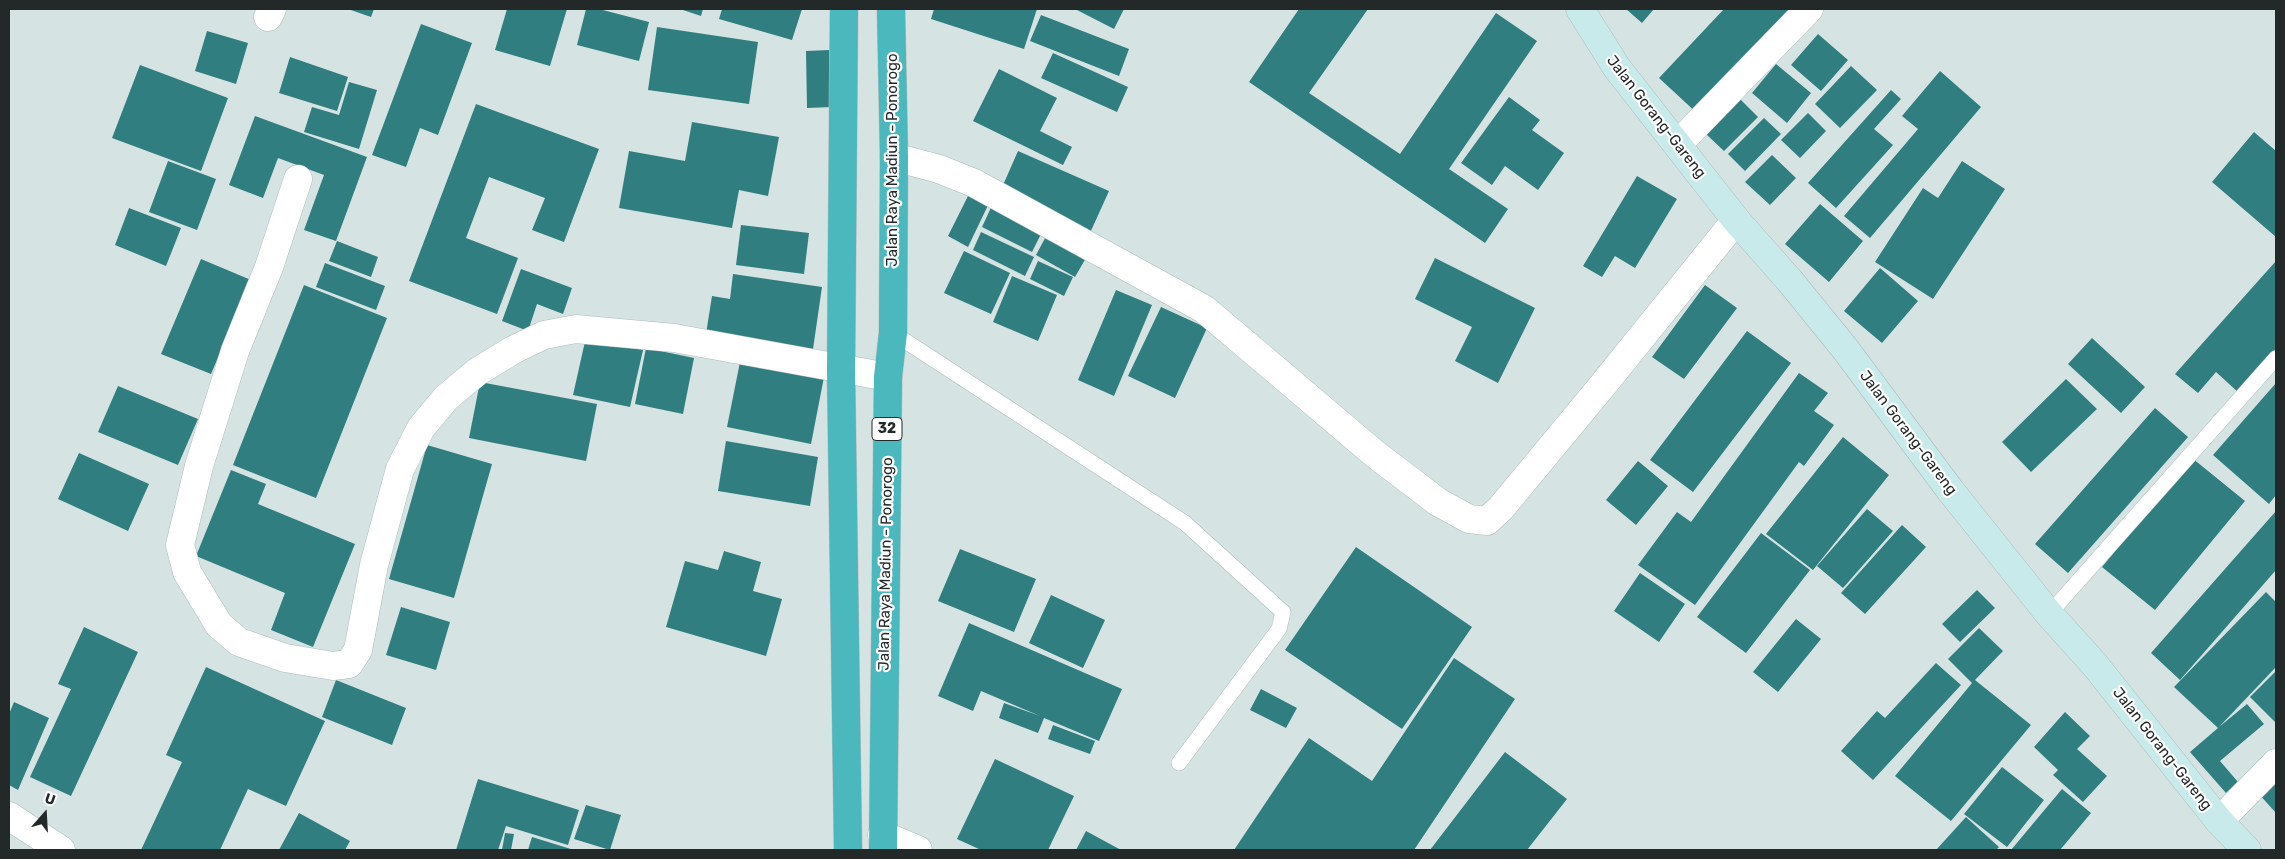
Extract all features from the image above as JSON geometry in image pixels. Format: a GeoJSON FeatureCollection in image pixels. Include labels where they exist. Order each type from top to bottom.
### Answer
{"type":"FeatureCollection","features":[{"type":"Feature","properties":{"kind":"highway"},"geometry":{"type":"LineString","coordinates":[[844,9],[841,370],[848,850]]}},
{"type":"Feature","properties":{"kind":"highway","name":"Jalan Raya Madiun - Ponorogo"},"geometry":{"type":"LineString","coordinates":[[882,842],[888,377],[893,334],[894,157],[891,9]]}},
{"type":"Feature","properties":{"kind":"main road","name":"Jalan Gorang-Gareng"},"geometry":{"type":"LineString","coordinates":[[1580,9],[1617,68],[1736,220],[1790,281],[1846,350],[1950,490],[2049,614],[2095,665],[2219,821],[2247,850]]}},
{"type":"Feature","properties":{"kind":"street"},"geometry":{"type":"LineString","coordinates":[[1678,144],[1809,9]]}},
{"type":"Feature","properties":{"kind":"street"},"geometry":{"type":"LineString","coordinates":[[894,157],[939,169],[974,183],[1204,309],[1376,454],[1430,496],[1469,519],[1487,521],[1501,508],[1607,380],[1736,220]]}},
{"type":"Feature","properties":{"kind":"street"},"geometry":{"type":"LineString","coordinates":[[298,179],[269,267],[235,351],[200,466],[180,545],[187,572],[219,625],[239,642],[285,658],[333,666],[349,664],[358,650],[374,565],[400,469],[421,428],[446,398],[477,372],[513,350],[544,335],[576,329],[674,338],[841,370],[888,377]]}},
{"type":"Feature","properties":{"kind":"street"},"geometry":{"type":"LineString","coordinates":[[2219,821],[2276,763]]}},
{"type":"Feature","properties":{"kind":"street"},"geometry":{"type":"LineString","coordinates":[[9,816],[61,850]]}},
{"type":"Feature","properties":{"kind":"street"},"geometry":{"type":"LineString","coordinates":[[882,842],[918,850]]}},
{"type":"Feature","properties":{"kind":"lane"},"geometry":{"type":"LineString","coordinates":[[893,334],[1185,523],[1284,612],[1279,629],[1179,763]]}},
{"type":"Feature","properties":{"kind":"lane"},"geometry":{"type":"LineString","coordinates":[[2049,614],[2276,358]]}},
{"type":"Feature","properties":{"kind":"building"},"geometry":{"type":"Polygon","coordinates":[[[348,9],[374,9],[371,17],[348,9]]]}},
{"type":"Feature","properties":{"kind":"building"},"geometry":{"type":"Polygon","coordinates":[[[507,9],[567,9],[550,66],[495,50],[507,9]]]}},
{"type":"Feature","properties":{"kind":"building"},"geometry":{"type":"Polygon","coordinates":[[[586,9],[599,9],[649,22],[639,61],[577,45],[586,9]]]}},
{"type":"Feature","properties":{"kind":"building"},"geometry":{"type":"Polygon","coordinates":[[[680,9],[703,9],[701,16],[680,9]]]}},
{"type":"Feature","properties":{"kind":"building"},"geometry":{"type":"Polygon","coordinates":[[[722,9],[802,9],[792,40],[719,19],[722,9]]]}},
{"type":"Feature","properties":{"kind":"building"},"geometry":{"type":"Polygon","coordinates":[[[934,9],[1037,9],[1024,49],[931,19],[934,9]]]}},
{"type":"Feature","properties":{"kind":"building"},"geometry":{"type":"Polygon","coordinates":[[[1075,9],[1124,9],[1114,29],[1075,9]]]}},
{"type":"Feature","properties":{"kind":"building"},"geometry":{"type":"Polygon","coordinates":[[[1299,9],[1368,9],[1309,93],[1400,154],[1496,13],[1537,41],[1449,169],[1508,209],[1485,243],[1249,82],[1299,9]]]}},
{"type":"Feature","properties":{"kind":"building"},"geometry":{"type":"Polygon","coordinates":[[[1626,9],[1654,9],[1642,23],[1626,9]]]}},
{"type":"Feature","properties":{"kind":"building"},"geometry":{"type":"Polygon","coordinates":[[[1724,9],[1799,9],[1699,115],[1659,78],[1724,9]]]}},
{"type":"Feature","properties":{"kind":"building"},"geometry":{"type":"Polygon","coordinates":[[[1041,15],[1129,49],[1119,76],[1030,41],[1041,15]]]}},
{"type":"Feature","properties":{"kind":"building"},"geometry":{"type":"Polygon","coordinates":[[[421,24],[472,43],[438,135],[420,128],[406,167],[372,155],[421,24]]]}},
{"type":"Feature","properties":{"kind":"building"},"geometry":{"type":"Polygon","coordinates":[[[657,27],[758,42],[749,104],[648,90],[657,27]]]}},
{"type":"Feature","properties":{"kind":"building"},"geometry":{"type":"Polygon","coordinates":[[[207,31],[248,43],[236,84],[195,71],[207,31]]]}},
{"type":"Feature","properties":{"kind":"building"},"geometry":{"type":"Polygon","coordinates":[[[1818,34],[1848,60],[1821,91],[1791,65],[1818,34]]]}},
{"type":"Feature","properties":{"kind":"building"},"geometry":{"type":"Polygon","coordinates":[[[829,50],[832,107],[807,108],[806,51],[829,50]]]}},
{"type":"Feature","properties":{"kind":"building"},"geometry":{"type":"Polygon","coordinates":[[[1053,53],[1128,87],[1117,112],[1041,78],[1053,53]]]}},
{"type":"Feature","properties":{"kind":"building"},"geometry":{"type":"Polygon","coordinates":[[[290,57],[348,77],[337,111],[279,93],[290,57]]]}},
{"type":"Feature","properties":{"kind":"building"},"geometry":{"type":"Polygon","coordinates":[[[1776,64],[1811,93],[1787,123],[1752,93],[1776,64]]]}},
{"type":"Feature","properties":{"kind":"building"},"geometry":{"type":"Polygon","coordinates":[[[140,65],[228,98],[201,171],[112,138],[140,65]]]}},
{"type":"Feature","properties":{"kind":"building"},"geometry":{"type":"Polygon","coordinates":[[[1851,66],[1877,90],[1840,128],[1815,104],[1851,66]]]}},
{"type":"Feature","properties":{"kind":"building"},"geometry":{"type":"Polygon","coordinates":[[[999,69],[1057,98],[1040,131],[1072,147],[1063,165],[973,121],[999,69]]]}},
{"type":"Feature","properties":{"kind":"building"},"geometry":{"type":"Polygon","coordinates":[[[1940,71],[1981,107],[1870,238],[1844,216],[1918,129],[1902,116],[1940,71]]]}},
{"type":"Feature","properties":{"kind":"building"},"geometry":{"type":"Polygon","coordinates":[[[349,82],[377,90],[359,149],[304,132],[312,107],[339,115],[349,82]]]}},
{"type":"Feature","properties":{"kind":"building"},"geometry":{"type":"Polygon","coordinates":[[[1891,90],[1901,99],[1874,129],[1893,145],[1836,208],[1808,183],[1891,90]]]}},
{"type":"Feature","properties":{"kind":"building"},"geometry":{"type":"Polygon","coordinates":[[[1509,97],[1540,120],[1532,130],[1564,153],[1538,190],[1505,166],[1492,185],[1461,163],[1509,97]]]}},
{"type":"Feature","properties":{"kind":"building"},"geometry":{"type":"Polygon","coordinates":[[[1740,99],[1758,117],[1724,151],[1706,134],[1740,99]]]}},
{"type":"Feature","properties":{"kind":"building"},"geometry":{"type":"Polygon","coordinates":[[[476,104],[599,149],[564,242],[532,230],[545,198],[489,177],[466,238],[518,258],[497,314],[409,281],[476,104]]]}},
{"type":"Feature","properties":{"kind":"building"},"geometry":{"type":"Polygon","coordinates":[[[1808,113],[1826,131],[1800,158],[1781,140],[1808,113]]]}},
{"type":"Feature","properties":{"kind":"building"},"geometry":{"type":"Polygon","coordinates":[[[255,116],[367,157],[336,241],[304,230],[324,175],[278,158],[263,198],[229,185],[255,116]]]}},
{"type":"Feature","properties":{"kind":"building"},"geometry":{"type":"Polygon","coordinates":[[[1764,118],[1781,134],[1745,171],[1728,154],[1764,118]]]}},
{"type":"Feature","properties":{"kind":"building"},"geometry":{"type":"Polygon","coordinates":[[[692,122],[779,137],[768,196],[739,190],[732,228],[619,208],[629,151],[685,161],[692,122]]]}},
{"type":"Feature","properties":{"kind":"building"},"geometry":{"type":"Polygon","coordinates":[[[2254,132],[2276,151],[2276,237],[2212,182],[2254,132]]]}},
{"type":"Feature","properties":{"kind":"building"},"geometry":{"type":"Polygon","coordinates":[[[1018,151],[1109,191],[1090,233],[1000,192],[1018,151]]]}},
{"type":"Feature","properties":{"kind":"building"},"geometry":{"type":"Polygon","coordinates":[[[1772,155],[1796,178],[1770,205],[1745,182],[1772,155]]]}},
{"type":"Feature","properties":{"kind":"building"},"geometry":{"type":"Polygon","coordinates":[[[168,161],[216,179],[197,230],[149,212],[168,161]]]}},
{"type":"Feature","properties":{"kind":"building"},"geometry":{"type":"Polygon","coordinates":[[[1962,161],[2005,189],[1933,299],[1875,262],[1923,188],[1938,198],[1962,161]]]}},
{"type":"Feature","properties":{"kind":"building"},"geometry":{"type":"Polygon","coordinates":[[[1637,176],[1677,199],[1635,268],[1615,256],[1602,277],[1583,266],[1637,176]]]}},
{"type":"Feature","properties":{"kind":"building"},"geometry":{"type":"Polygon","coordinates":[[[971,190],[991,199],[968,247],[948,236],[971,190]]]}},
{"type":"Feature","properties":{"kind":"building"},"geometry":{"type":"Polygon","coordinates":[[[995,199],[1046,224],[1032,252],[982,227],[995,199]]]}},
{"type":"Feature","properties":{"kind":"building"},"geometry":{"type":"Polygon","coordinates":[[[1820,204],[1863,241],[1829,282],[1785,244],[1820,204]]]}},
{"type":"Feature","properties":{"kind":"building"},"geometry":{"type":"Polygon","coordinates":[[[129,208],[181,228],[166,266],[115,245],[129,208]]]}},
{"type":"Feature","properties":{"kind":"building"},"geometry":{"type":"Polygon","coordinates":[[[741,225],[809,233],[804,274],[736,265],[741,225]]]}},
{"type":"Feature","properties":{"kind":"building"},"geometry":{"type":"Polygon","coordinates":[[[1050,229],[1090,251],[1075,277],[1036,255],[1050,229]]]}},
{"type":"Feature","properties":{"kind":"building"},"geometry":{"type":"Polygon","coordinates":[[[981,232],[1034,257],[1025,276],[973,250],[981,232]]]}},
{"type":"Feature","properties":{"kind":"building"},"geometry":{"type":"Polygon","coordinates":[[[337,241],[378,257],[371,277],[329,261],[337,241]]]}},
{"type":"Feature","properties":{"kind":"building"},"geometry":{"type":"Polygon","coordinates":[[[964,251],[1010,273],[991,314],[944,293],[964,251]]]}},
{"type":"Feature","properties":{"kind":"building"},"geometry":{"type":"Polygon","coordinates":[[[1435,258],[1535,308],[1498,383],[1455,361],[1472,327],[1415,299],[1435,258]]]}},
{"type":"Feature","properties":{"kind":"building"},"geometry":{"type":"Polygon","coordinates":[[[201,259],[251,280],[211,374],[161,354],[201,259]]]}},
{"type":"Feature","properties":{"kind":"building"},"geometry":{"type":"Polygon","coordinates":[[[1038,261],[1073,277],[1064,296],[1030,279],[1038,261]]]}},
{"type":"Feature","properties":{"kind":"building"},"geometry":{"type":"Polygon","coordinates":[[[2276,261],[2276,351],[2239,393],[2216,372],[2198,393],[2175,374],[2276,261]]]}},
{"type":"Feature","properties":{"kind":"building"},"geometry":{"type":"Polygon","coordinates":[[[325,263],[385,286],[376,310],[316,287],[325,263]]]}},
{"type":"Feature","properties":{"kind":"building"},"geometry":{"type":"Polygon","coordinates":[[[1880,268],[1918,301],[1882,343],[1844,311],[1880,268]]]}},
{"type":"Feature","properties":{"kind":"building"},"geometry":{"type":"Polygon","coordinates":[[[521,269],[572,288],[563,314],[537,304],[528,331],[502,321],[521,269]]]}},
{"type":"Feature","properties":{"kind":"building"},"geometry":{"type":"Polygon","coordinates":[[[733,274],[822,287],[812,356],[705,340],[712,296],[730,299],[733,274]]]}},
{"type":"Feature","properties":{"kind":"building"},"geometry":{"type":"Polygon","coordinates":[[[1012,276],[1057,295],[1038,341],[993,322],[1012,276]]]}},
{"type":"Feature","properties":{"kind":"building"},"geometry":{"type":"Polygon","coordinates":[[[304,285],[387,318],[316,498],[233,465],[304,285]]]}},
{"type":"Feature","properties":{"kind":"building"},"geometry":{"type":"Polygon","coordinates":[[[1705,285],[1737,308],[1684,379],[1652,357],[1705,285]]]}},
{"type":"Feature","properties":{"kind":"building"},"geometry":{"type":"Polygon","coordinates":[[[1116,290],[1152,305],[1114,396],[1078,380],[1116,290]]]}},
{"type":"Feature","properties":{"kind":"building"},"geometry":{"type":"Polygon","coordinates":[[[1161,307],[1207,328],[1175,398],[1128,376],[1161,307]]]}},
{"type":"Feature","properties":{"kind":"building"},"geometry":{"type":"Polygon","coordinates":[[[1747,331],[1791,363],[1693,492],[1650,460],[1747,331]]]}},
{"type":"Feature","properties":{"kind":"building"},"geometry":{"type":"Polygon","coordinates":[[[586,337],[643,350],[630,407],[573,395],[586,337]]]}},
{"type":"Feature","properties":{"kind":"building"},"geometry":{"type":"Polygon","coordinates":[[[2092,338],[2145,387],[2121,413],[2068,364],[2092,338]]]}},
{"type":"Feature","properties":{"kind":"building"},"geometry":{"type":"Polygon","coordinates":[[[646,348],[694,358],[683,414],[635,404],[646,348]]]}},
{"type":"Feature","properties":{"kind":"building"},"geometry":{"type":"Polygon","coordinates":[[[740,362],[824,377],[811,444],[727,427],[740,362]]]}},
{"type":"Feature","properties":{"kind":"building"},"geometry":{"type":"Polygon","coordinates":[[[1799,373],[1828,393],[1814,411],[1834,425],[1804,466],[1799,462],[1695,605],[1638,565],[1677,512],[1691,522],[1799,373]]]}},
{"type":"Feature","properties":{"kind":"building"},"geometry":{"type":"Polygon","coordinates":[[[2066,379],[2097,409],[2031,472],[2002,442],[2066,379]]]}},
{"type":"Feature","properties":{"kind":"building"},"geometry":{"type":"Polygon","coordinates":[[[480,382],[597,404],[586,461],[469,438],[480,382]]]}},
{"type":"Feature","properties":{"kind":"building"},"geometry":{"type":"Polygon","coordinates":[[[2276,383],[2276,495],[2269,504],[2213,455],[2276,383]]]}},
{"type":"Feature","properties":{"kind":"building"},"geometry":{"type":"Polygon","coordinates":[[[118,386],[198,419],[178,465],[98,432],[118,386]]]}},
{"type":"Feature","properties":{"kind":"building"},"geometry":{"type":"Polygon","coordinates":[[[2155,408],[2188,437],[2068,573],[2035,544],[2155,408]]]}},
{"type":"Feature","properties":{"kind":"building"},"geometry":{"type":"Polygon","coordinates":[[[1843,437],[1889,475],[1813,570],[1766,534],[1843,437]]]}},
{"type":"Feature","properties":{"kind":"building"},"geometry":{"type":"Polygon","coordinates":[[[726,441],[818,457],[810,506],[718,491],[726,441]]]}},
{"type":"Feature","properties":{"kind":"building"},"geometry":{"type":"Polygon","coordinates":[[[427,445],[492,464],[454,598],[389,579],[427,445]]]}},
{"type":"Feature","properties":{"kind":"building"},"geometry":{"type":"Polygon","coordinates":[[[79,453],[149,484],[128,531],[58,499],[79,453]]]}},
{"type":"Feature","properties":{"kind":"building"},"geometry":{"type":"Polygon","coordinates":[[[2192,458],[2245,501],[2155,610],[2102,567],[2192,458]]]}},
{"type":"Feature","properties":{"kind":"building"},"geometry":{"type":"Polygon","coordinates":[[[1638,461],[1668,486],[1636,525],[1606,500],[1638,461]]]}},
{"type":"Feature","properties":{"kind":"building"},"geometry":{"type":"Polygon","coordinates":[[[231,470],[266,484],[258,504],[355,544],[313,647],[271,630],[285,593],[196,556],[231,470]]]}},
{"type":"Feature","properties":{"kind":"building"},"geometry":{"type":"Polygon","coordinates":[[[1867,509],[1893,531],[1843,588],[1817,566],[1867,509]]]}},
{"type":"Feature","properties":{"kind":"building"},"geometry":{"type":"Polygon","coordinates":[[[2276,511],[2276,570],[2180,680],[2151,653],[2276,511]]]}},
{"type":"Feature","properties":{"kind":"building"},"geometry":{"type":"Polygon","coordinates":[[[1902,525],[1926,547],[1865,614],[1841,593],[1902,525]]]}},
{"type":"Feature","properties":{"kind":"building"},"geometry":{"type":"Polygon","coordinates":[[[1761,533],[1810,570],[1746,653],[1697,617],[1761,533]]]}},
{"type":"Feature","properties":{"kind":"building"},"geometry":{"type":"Polygon","coordinates":[[[1356,547],[1472,627],[1402,729],[1285,650],[1356,547]]]}},
{"type":"Feature","properties":{"kind":"building"},"geometry":{"type":"Polygon","coordinates":[[[960,549],[1036,579],[1014,632],[938,601],[960,549]]]}},
{"type":"Feature","properties":{"kind":"building"},"geometry":{"type":"Polygon","coordinates":[[[724,551],[761,562],[753,591],[782,599],[766,656],[666,627],[685,561],[718,570],[724,551]]]}},
{"type":"Feature","properties":{"kind":"building"},"geometry":{"type":"Polygon","coordinates":[[[1640,573],[1685,604],[1659,642],[1614,611],[1640,573]]]}},
{"type":"Feature","properties":{"kind":"building"},"geometry":{"type":"Polygon","coordinates":[[[1977,590],[1995,608],[1960,642],[1942,624],[1977,590]]]}},
{"type":"Feature","properties":{"kind":"building"},"geometry":{"type":"Polygon","coordinates":[[[2266,592],[2276,602],[2276,667],[2219,727],[2247,704],[2264,724],[2220,761],[2238,782],[2226,793],[2190,752],[2218,728],[2174,687],[2266,592]]]}},
{"type":"Feature","properties":{"kind":"building"},"geometry":{"type":"Polygon","coordinates":[[[1051,595],[1105,620],[1083,668],[1029,643],[1051,595]]]}},
{"type":"Feature","properties":{"kind":"building"},"geometry":{"type":"Polygon","coordinates":[[[401,607],[450,622],[436,670],[386,655],[401,607]]]}},
{"type":"Feature","properties":{"kind":"building"},"geometry":{"type":"Polygon","coordinates":[[[1796,619],[1821,639],[1778,692],[1753,672],[1796,619]]]}},
{"type":"Feature","properties":{"kind":"building"},"geometry":{"type":"Polygon","coordinates":[[[969,623],[1122,689],[1099,741],[1044,718],[1038,733],[999,718],[1004,703],[1040,716],[981,691],[973,711],[938,696],[969,623]]]}},
{"type":"Feature","properties":{"kind":"building"},"geometry":{"type":"Polygon","coordinates":[[[84,627],[138,652],[71,796],[30,777],[71,689],[58,684],[84,627]]]}},
{"type":"Feature","properties":{"kind":"building"},"geometry":{"type":"Polygon","coordinates":[[[1979,628],[2003,651],[1975,680],[2031,725],[1951,821],[1895,776],[1972,683],[1948,659],[1979,628]]]}},
{"type":"Feature","properties":{"kind":"building"},"geometry":{"type":"Polygon","coordinates":[[[1454,658],[1515,699],[1414,850],[1234,850],[1309,738],[1372,781],[1454,658]]]}},
{"type":"Feature","properties":{"kind":"building"},"geometry":{"type":"Polygon","coordinates":[[[1936,663],[1961,685],[1873,780],[1841,751],[1877,711],[1885,718],[1936,663]]]}},
{"type":"Feature","properties":{"kind":"building"},"geometry":{"type":"Polygon","coordinates":[[[206,667],[325,721],[286,806],[248,789],[220,850],[141,850],[182,762],[166,755],[206,667]]]}},
{"type":"Feature","properties":{"kind":"building"},"geometry":{"type":"Polygon","coordinates":[[[2276,671],[2276,723],[2250,697],[2276,671]]]}},
{"type":"Feature","properties":{"kind":"building"},"geometry":{"type":"Polygon","coordinates":[[[336,680],[406,708],[392,745],[322,717],[336,680]]]}},
{"type":"Feature","properties":{"kind":"building"},"geometry":{"type":"Polygon","coordinates":[[[1261,689],[1297,708],[1286,728],[1250,710],[1261,689]]]}},
{"type":"Feature","properties":{"kind":"building"},"geometry":{"type":"Polygon","coordinates":[[[14,702],[49,718],[18,790],[9,785],[9,714],[14,702]]]}},
{"type":"Feature","properties":{"kind":"building"},"geometry":{"type":"Polygon","coordinates":[[[2065,712],[2090,736],[2077,749],[2107,776],[2083,802],[2053,775],[2058,770],[2034,747],[2065,712]]]}},
{"type":"Feature","properties":{"kind":"building"},"geometry":{"type":"Polygon","coordinates":[[[1053,725],[1095,741],[1090,754],[1048,739],[1053,725]]]}},
{"type":"Feature","properties":{"kind":"building"},"geometry":{"type":"Polygon","coordinates":[[[1505,752],[1567,799],[1527,850],[1430,850],[1505,752]]]}},
{"type":"Feature","properties":{"kind":"building"},"geometry":{"type":"Polygon","coordinates":[[[995,759],[1074,796],[1048,850],[981,850],[957,839],[995,759]]]}},
{"type":"Feature","properties":{"kind":"building"},"geometry":{"type":"Polygon","coordinates":[[[2002,767],[2044,800],[2007,847],[1964,814],[2002,767]]]}},
{"type":"Feature","properties":{"kind":"building"},"geometry":{"type":"Polygon","coordinates":[[[2276,775],[2276,813],[2258,793],[2276,775]]]}},
{"type":"Feature","properties":{"kind":"building"},"geometry":{"type":"Polygon","coordinates":[[[478,779],[579,810],[568,845],[506,826],[498,850],[456,850],[478,779]]]}},
{"type":"Feature","properties":{"kind":"building"},"geometry":{"type":"Polygon","coordinates":[[[2062,789],[2091,813],[2060,850],[2011,850],[2062,789]]]}},
{"type":"Feature","properties":{"kind":"building"},"geometry":{"type":"Polygon","coordinates":[[[586,805],[621,815],[610,850],[574,839],[586,805]]]}},
{"type":"Feature","properties":{"kind":"building"},"geometry":{"type":"Polygon","coordinates":[[[299,813],[350,841],[345,850],[279,850],[299,813]]]}},
{"type":"Feature","properties":{"kind":"building"},"geometry":{"type":"Polygon","coordinates":[[[1966,817],[1999,847],[1996,850],[1936,850],[1966,817]]]}},
{"type":"Feature","properties":{"kind":"building"},"geometry":{"type":"Polygon","coordinates":[[[1086,831],[1121,850],[1076,850],[1086,831]]]}},
{"type":"Feature","properties":{"kind":"building"},"geometry":{"type":"Polygon","coordinates":[[[505,833],[514,834],[511,850],[502,850],[505,833]]]}},
{"type":"Feature","properties":{"kind":"building"},"geometry":{"type":"Polygon","coordinates":[[[532,837],[574,850],[528,850],[532,837]]]}}]}
